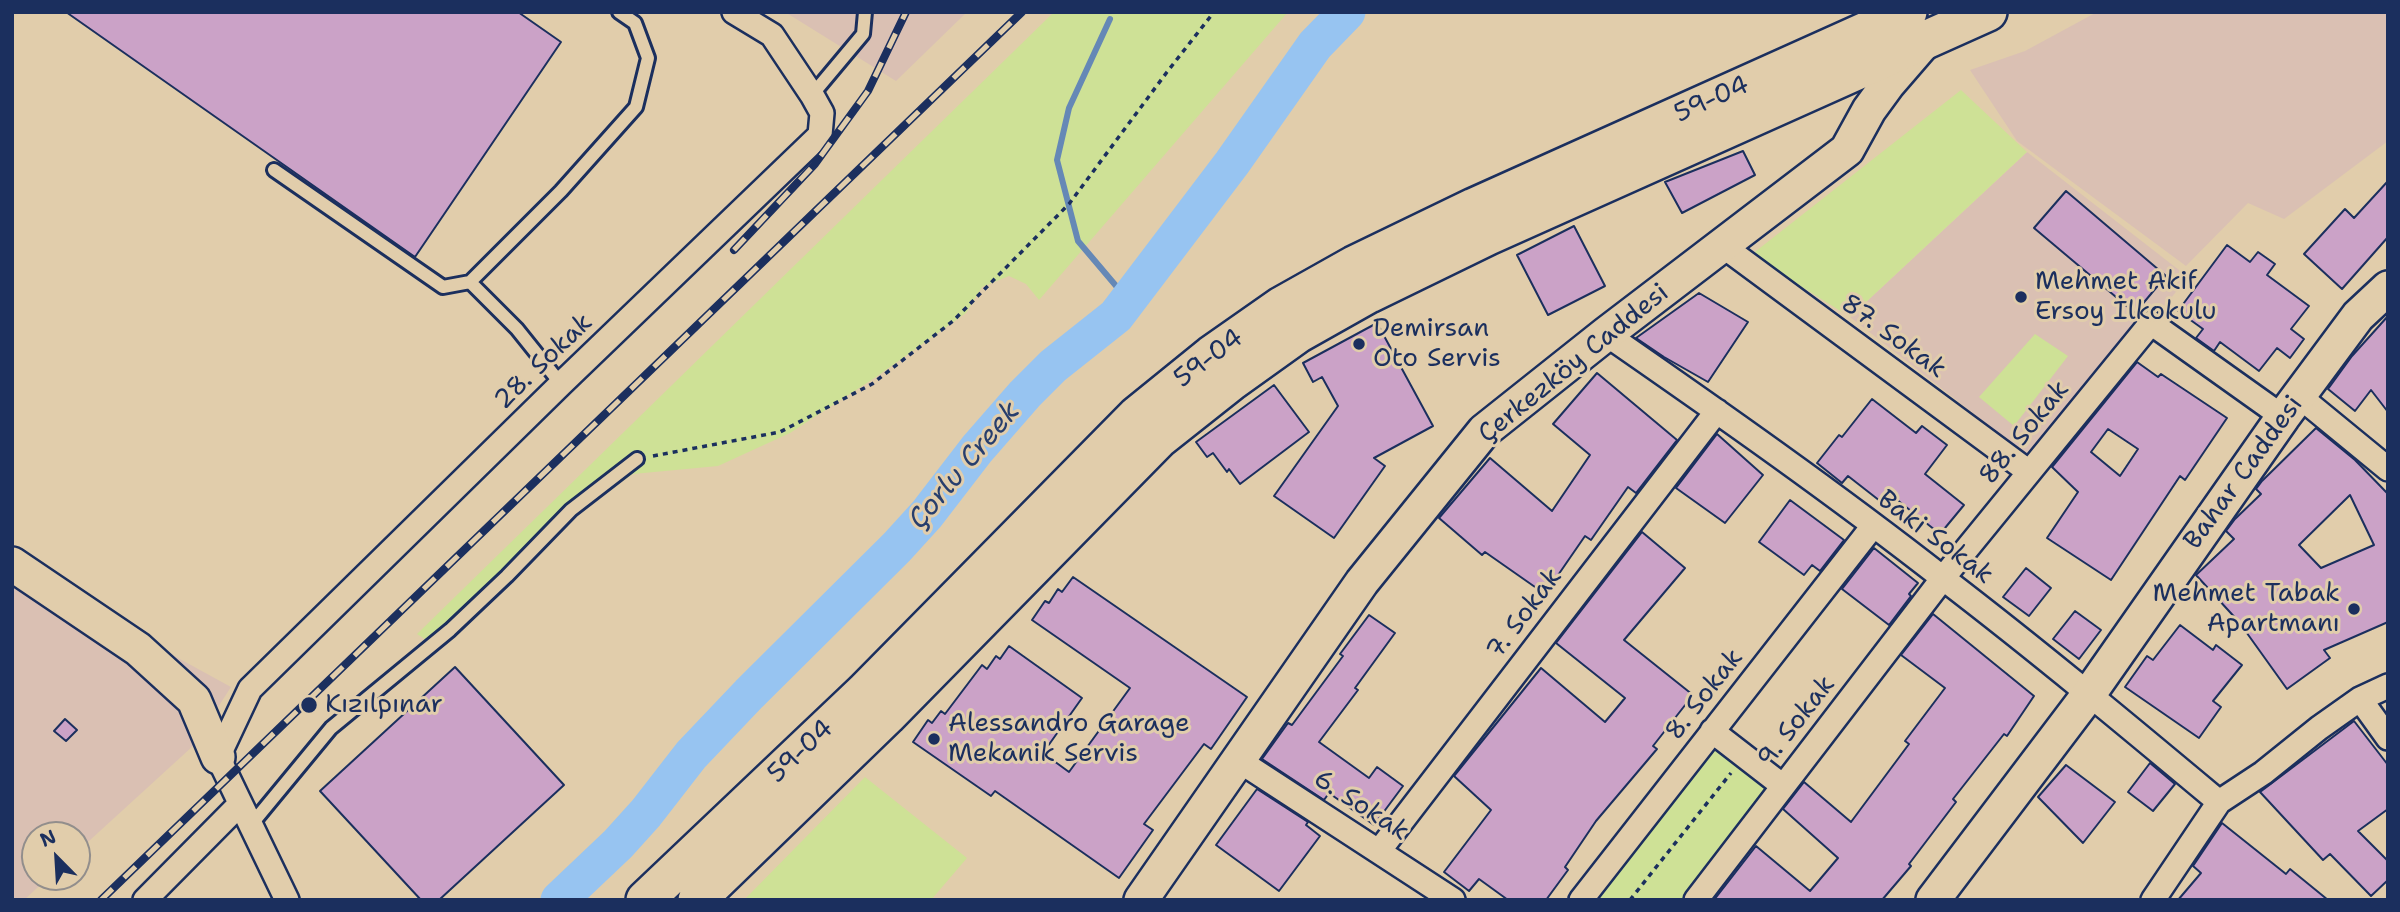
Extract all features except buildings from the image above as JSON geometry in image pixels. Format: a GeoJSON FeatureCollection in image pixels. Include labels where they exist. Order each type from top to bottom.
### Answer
{"type":"FeatureCollection","features":[{"type":"Feature","properties":{"kind":"main road","name":"59-04"},"geometry":{"type":"LineString","coordinates":[[645,900],[864,692],[1137,415],[1211,355],[1281,306],[1366,259],[1474,207],[1917,26],[1987,12]]}},
{"type":"Feature","properties":{"kind":"main road","name":"59-04"},"geometry":{"type":"LineString","coordinates":[[697,900],[887,716],[1159,439],[1298,334],[1370,294],[1917,26]]}},
{"type":"Feature","properties":{"kind":"main road","name":"Çerkezköy Caddesi"},"geometry":{"type":"LineString","coordinates":[[1141,900],[1362,582],[1484,431],[1605,334],[1847,150],[1888,83],[1917,26]]}},
{"type":"Feature","properties":{"kind":"main road","name":"Bahar Caddesi"},"geometry":{"type":"LineString","coordinates":[[1933,900],[2089,694],[2291,406],[2358,316],[2388,288]]}},
{"type":"Feature","properties":{"kind":"main road"},"geometry":{"type":"LineString","coordinates":[[12,564],[138,649],[194,699],[218,757]]}},
{"type":"Feature","properties":{"kind":"street","name":"28. Sokak"},"geometry":{"type":"LineString","coordinates":[[218,757],[250,689],[820,135],[822,113],[772,36],[734,12]]}},
{"type":"Feature","properties":{"kind":"street","name":"87. Sokak"},"geometry":{"type":"LineString","coordinates":[[1723,246],[2029,472]]}},
{"type":"Feature","properties":{"kind":"street","name":"88. Sokak"},"geometry":{"type":"LineString","coordinates":[[1943,578],[2151,323],[2291,406]]}},
{"type":"Feature","properties":{"kind":"street","name":"Baki Sokak"},"geometry":{"type":"LineString","coordinates":[[1605,334],[1717,411],[1943,578],[2220,802]]}},
{"type":"Feature","properties":{"kind":"street"},"geometry":{"type":"LineString","coordinates":[[2291,406],[2388,469]]}},
{"type":"Feature","properties":{"kind":"street","name":"7. Sokak"},"geometry":{"type":"LineString","coordinates":[[1379,851],[1717,411]]}},
{"type":"Feature","properties":{"kind":"street","name":"8. Sokak"},"geometry":{"type":"LineString","coordinates":[[1581,900],[1873,526]]}},
{"type":"Feature","properties":{"kind":"street","name":"9. Sokak"},"geometry":{"type":"LineString","coordinates":[[1696,900],[1943,578]]}},
{"type":"Feature","properties":{"kind":"street"},"geometry":{"type":"LineString","coordinates":[[2153,900],[2220,802],[2360,699],[2388,686]]}},
{"type":"Feature","properties":{"kind":"street"},"geometry":{"type":"LineString","coordinates":[[2360,699],[2388,738]]}},
{"type":"Feature","properties":{"kind":"street"},"geometry":{"type":"LineString","coordinates":[[1712,731],[1783,786]]}},
{"type":"Feature","properties":{"kind":"street"},"geometry":{"type":"LineString","coordinates":[[218,757],[287,900]]}},
{"type":"Feature","properties":{"kind":"street","name":"6. Sokak"},"geometry":{"type":"LineString","coordinates":[[1238,760],[1453,900]]}},
{"type":"Feature","properties":{"kind":"street"},"geometry":{"type":"LineString","coordinates":[[145,900],[240,804]]}},
{"type":"Feature","properties":{"kind":"lane"},"geometry":{"type":"LineString","coordinates":[[274,170],[443,287],[470,282],[561,191],[636,107],[648,58],[635,23],[619,12]]}},
{"type":"Feature","properties":{"kind":"lane"},"geometry":{"type":"LineString","coordinates":[[812,95],[863,34],[863,13]]}},
{"type":"Feature","properties":{"kind":"lane"},"geometry":{"type":"LineString","coordinates":[[470,282],[517,328],[561,384]]}},
{"type":"Feature","properties":{"kind":"lane"},"geometry":{"type":"LineString","coordinates":[[251,825],[331,728],[450,630],[507,576],[570,510],[637,459]]}},
{"type":"Feature","properties":{"kind":"path"},"geometry":{"type":"LineString","coordinates":[[637,459],[780,432],[872,384],[953,321],[1069,205],[1214,12]]}},
{"type":"Feature","properties":{"kind":"path"},"geometry":{"type":"LineString","coordinates":[[1630,900],[1744,756]]}},
{"type":"Feature","properties":{"kind":"shaded area"},"geometry":{"type":"Polygon","coordinates":[[[785,12],[967,12],[896,81],[785,12]]]}},
{"type":"Feature","properties":{"kind":"shaded area"},"geometry":{"type":"Polygon","coordinates":[[[2097,12],[2388,12],[2388,141],[2284,219],[2248,203],[2186,266],[2017,141],[1970,70],[2025,51],[2097,12]]]}},
{"type":"Feature","properties":{"kind":"shaded area","name":"Mehmet Akif Ersoy İlkokulu"},"geometry":{"type":"Polygon","coordinates":[[[2027,152],[2188,277],[2037,463],[1850,317],[2027,152]]]}},
{"type":"Feature","properties":{"kind":"shaded area"},"geometry":{"type":"Polygon","coordinates":[[[12,567],[231,687],[193,746],[91,839],[91,821],[21,821],[21,891],[34,891],[24,900],[12,900],[12,567]]]}},
{"type":"Feature","properties":{"kind":"green space"},"geometry":{"type":"Polygon","coordinates":[[[1054,12],[1288,12],[1039,300],[1026,284],[1009,276],[982,287],[966,313],[876,377],[790,433],[718,466],[633,474],[578,511],[438,648],[417,634],[1054,12]]]}},
{"type":"Feature","properties":{"kind":"green space"},"geometry":{"type":"Polygon","coordinates":[[[1961,90],[2027,152],[1850,317],[1751,255],[1961,90]]]}},
{"type":"Feature","properties":{"kind":"green space"},"geometry":{"type":"Polygon","coordinates":[[[2035,334],[2068,356],[2014,426],[1979,397],[2035,334]]]}},
{"type":"Feature","properties":{"kind":"green space"},"geometry":{"type":"Polygon","coordinates":[[[1713,738],[1775,786],[1688,900],[1586,900],[1713,738]]]}},
{"type":"Feature","properties":{"kind":"green space"},"geometry":{"type":"Polygon","coordinates":[[[865,777],[967,858],[931,900],[744,900],[865,777]]]}},
{"type":"Feature","properties":{"kind":"waterway","name":"Çorlu Creek"},"geometry":{"type":"LineString","coordinates":[[559,900],[618,844],[691,755],[749,694],[897,547],[1025,394],[1053,366],[1116,316],[1232,163],[1315,45],[1347,12]]}},
{"type":"Feature","properties":{"kind":"waterway"},"geometry":{"type":"LineString","coordinates":[[1110,19],[1069,108],[1057,160],[1078,241],[1128,300]]}},
{"type":"Feature","properties":{"kind":"railway"},"geometry":{"type":"LineString","coordinates":[[734,250],[815,164],[868,91],[906,12]]}},
{"type":"Feature","properties":{"kind":"railway"},"geometry":{"type":"LineString","coordinates":[[101,900],[1022,12]]}},
{"type":"Feature","properties":{"kind":"place","name":"Mehmet Akif Ersoy İlkokulu"},"geometry":{"type":"Point","coordinates":[2021,297]}},
{"type":"Feature","properties":{"kind":"place","name":"Demirsan Oto Servis"},"geometry":{"type":"Point","coordinates":[1359,344]}},
{"type":"Feature","properties":{"kind":"place","name":"Mehmet Tabak Apartmanı"},"geometry":{"type":"Point","coordinates":[2354,609]}},
{"type":"Feature","properties":{"kind":"place","name":"Kızılpınar"},"geometry":{"type":"Point","coordinates":[309,705]}},
{"type":"Feature","properties":{"kind":"place","name":"Alessandro Garage Mekanik Servis"},"geometry":{"type":"Point","coordinates":[934,739]}}]}
